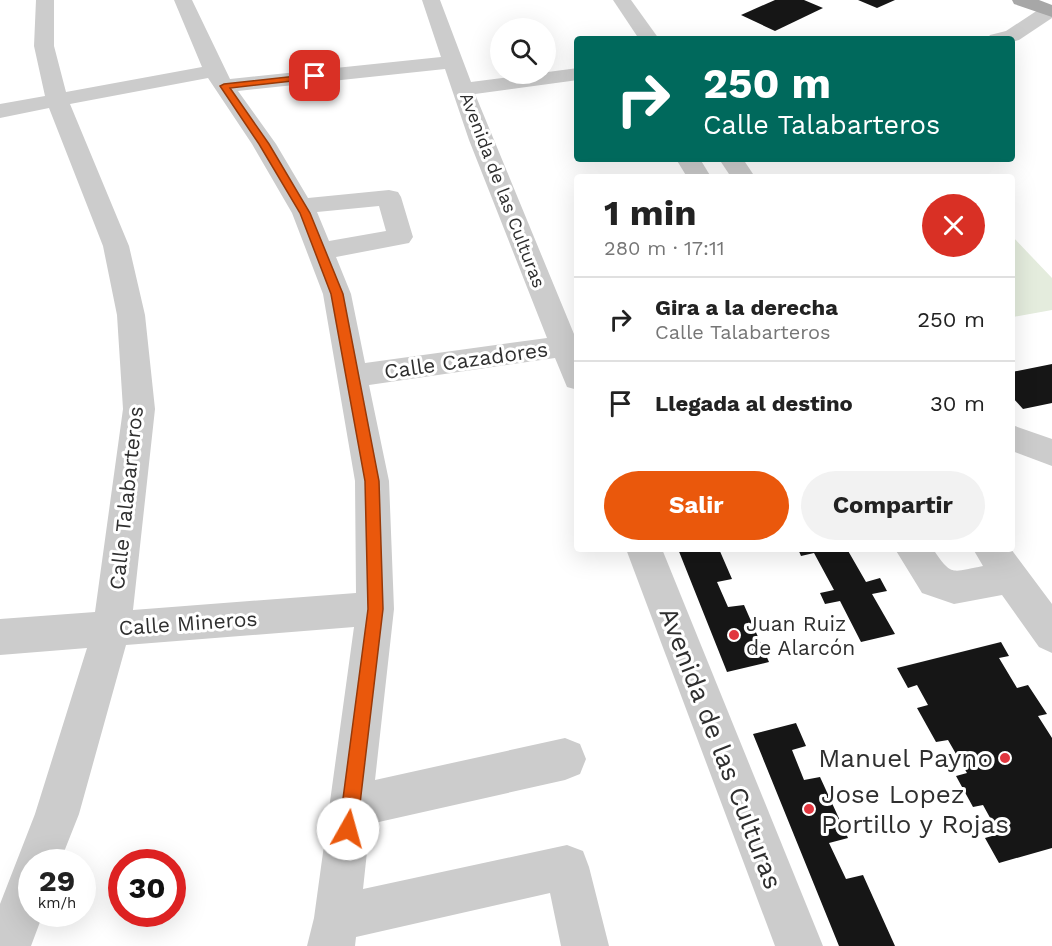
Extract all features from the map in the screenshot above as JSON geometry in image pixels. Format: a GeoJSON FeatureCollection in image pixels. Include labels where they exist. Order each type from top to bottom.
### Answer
{"type":"FeatureCollection","features":[{"type":"Feature","properties":{"kind":"main road"},"geometry":{"type":"LineString","coordinates":[[1021,0],[1052,11]]}},
{"type":"Feature","properties":{"kind":"street","name":"Calle Talabarteros"},"geometry":{"type":"LineString","coordinates":[[43,849],[57,814],[112,628],[139,408],[131,315],[116,246],[57,100],[44,46],[45,0]]}},
{"type":"Feature","properties":{"kind":"street"},"geometry":{"type":"LineString","coordinates":[[183,0],[219,79],[264,144],[301,206],[337,294],[372,481],[375,609],[334,932],[567,867],[585,946]]}},
{"type":"Feature","properties":{"kind":"street","name":"Avenida de las Culturas"},"geometry":{"type":"LineString","coordinates":[[431,0],[481,140],[571,345]]}},
{"type":"Feature","properties":{"kind":"street"},"geometry":{"type":"LineString","coordinates":[[622,0],[647,36]]}},
{"type":"Feature","properties":{"kind":"street"},"geometry":{"type":"LineString","coordinates":[[1012,36],[1052,11]]}},
{"type":"Feature","properties":{"kind":"street"},"geometry":{"type":"LineString","coordinates":[[0,111],[57,100],[219,79],[453,62]]}},
{"type":"Feature","properties":{"kind":"street"},"geometry":{"type":"LineString","coordinates":[[463,89],[574,75]]}},
{"type":"Feature","properties":{"kind":"street"},"geometry":{"type":"LineString","coordinates":[[301,206],[389,197],[400,237],[320,251]]}},
{"type":"Feature","properties":{"kind":"street","name":"Calle Cazadores"},"geometry":{"type":"LineString","coordinates":[[354,376],[571,345]]}},
{"type":"Feature","properties":{"kind":"street"},"geometry":{"type":"LineString","coordinates":[[1015,438],[1052,453]]}},
{"type":"Feature","properties":{"kind":"street","name":"Avenida de las Culturas"},"geometry":{"type":"LineString","coordinates":[[645,552],[799,946]]}},
{"type":"Feature","properties":{"kind":"street"},"geometry":{"type":"LineString","coordinates":[[915,552],[935,582],[954,588],[1001,563],[1052,635]]}},
{"type":"Feature","properties":{"kind":"street","name":"Calle Mineros"},"geometry":{"type":"LineString","coordinates":[[0,638],[375,609]]}},
{"type":"Feature","properties":{"kind":"street"},"geometry":{"type":"LineString","coordinates":[[351,807],[566,759]]}},
{"type":"Feature","properties":{"kind":"street"},"geometry":{"type":"LineString","coordinates":[[7,946],[18,917]]}},
{"type":"Feature","properties":{"kind":"green space"},"geometry":{"type":"Polygon","coordinates":[[[1015,239],[1052,278],[1052,310],[1015,317],[1015,239]]]}},
{"type":"Feature","properties":{"kind":"building"},"geometry":{"type":"Polygon","coordinates":[[[775,0],[804,0],[823,8],[775,31],[741,15],[775,0]]]}},
{"type":"Feature","properties":{"kind":"building"},"geometry":{"type":"Polygon","coordinates":[[[858,0],[895,0],[877,8],[858,0]]]}},
{"type":"Feature","properties":{"kind":"building"},"geometry":{"type":"Polygon","coordinates":[[[1052,364],[1052,403],[1023,409],[1015,400],[1015,371],[1052,364]]]}},
{"type":"Feature","properties":{"kind":"building","name":"Juan Ruiz de Alarcón"},"geometry":{"type":"Polygon","coordinates":[[[679,552],[720,552],[732,579],[717,582],[728,607],[744,605],[769,662],[727,672],[679,552]]]}},
{"type":"Feature","properties":{"kind":"building"},"geometry":{"type":"Polygon","coordinates":[[[799,552],[849,552],[866,582],[880,578],[887,591],[872,594],[895,634],[861,642],[840,601],[825,604],[820,593],[834,590],[814,553],[801,556],[799,552]]]}},
{"type":"Feature","properties":{"kind":"building","name":"Manuel Payno"},"geometry":{"type":"Polygon","coordinates":[[[1001,642],[1009,656],[999,658],[1017,688],[1028,685],[1047,714],[1038,716],[1052,738],[1052,848],[999,863],[985,838],[999,834],[983,805],[973,807],[956,776],[967,773],[948,740],[936,742],[917,708],[928,705],[917,685],[908,688],[897,668],[1001,642]]]}},
{"type":"Feature","properties":{"kind":"building","name":"Jose Lopez Portillo y Rojas"},"geometry":{"type":"Polygon","coordinates":[[[796,723],[806,746],[792,750],[804,780],[820,777],[848,838],[829,843],[846,879],[863,875],[895,946],[839,946],[753,734],[796,723]]]}},
{"type":"Feature","properties":{"kind":"place","name":"Juan Ruiz de Alarcón"},"geometry":{"type":"Point","coordinates":[734,635]}},
{"type":"Feature","properties":{"kind":"place","name":"Manuel Payno"},"geometry":{"type":"Point","coordinates":[1005,758]}},
{"type":"Feature","properties":{"kind":"place","name":"Jose Lopez Portillo y Rojas"},"geometry":{"type":"Point","coordinates":[809,809]}},
{"type":"Feature","properties":{"kind":"route"},"geometry":{"type":"LineString","coordinates":[[315,76],[224,86],[264,144],[305,213],[337,294],[372,481],[375,609],[348,829]]}}]}
